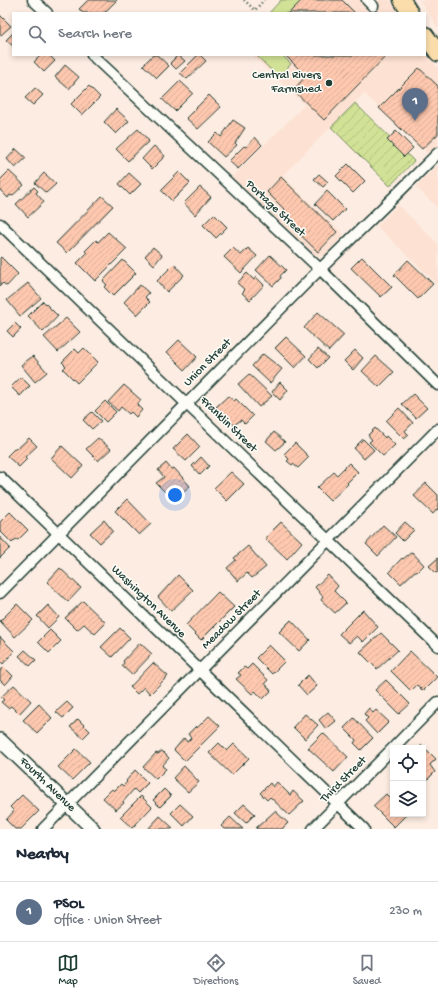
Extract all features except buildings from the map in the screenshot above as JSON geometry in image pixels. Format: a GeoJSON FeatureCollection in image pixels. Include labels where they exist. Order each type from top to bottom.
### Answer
{"type":"FeatureCollection","features":[{"type":"Feature","properties":{"kind":"main road"},"geometry":{"type":"LineString","coordinates":[[402,0],[409,12]]}},
{"type":"Feature","properties":{"kind":"main road"},"geometry":{"type":"LineString","coordinates":[[426,36],[438,53]]}},
{"type":"Feature","properties":{"kind":"street"},"geometry":{"type":"LineString","coordinates":[[33,0],[46,12]]}},
{"type":"Feature","properties":{"kind":"street","name":"Portage Street"},"geometry":{"type":"LineString","coordinates":[[93,56],[320,269],[438,385]]}},
{"type":"Feature","properties":{"kind":"street","name":"Union Street"},"geometry":{"type":"LineString","coordinates":[[0,593],[320,269],[438,153]]}},
{"type":"Feature","properties":{"kind":"street","name":"Franklin Street"},"geometry":{"type":"LineString","coordinates":[[0,224],[438,646]]}},
{"type":"Feature","properties":{"kind":"street","name":"Meadow Street"},"geometry":{"type":"LineString","coordinates":[[43,829],[438,429]]}},
{"type":"Feature","properties":{"kind":"street","name":"Washington Avenue"},"geometry":{"type":"LineString","coordinates":[[0,477],[364,829]]}},
{"type":"Feature","properties":{"kind":"street","name":"Third Street"},"geometry":{"type":"LineString","coordinates":[[396,745],[438,702]]}},
{"type":"Feature","properties":{"kind":"street","name":"Fourth Avenue"},"geometry":{"type":"LineString","coordinates":[[0,740],[93,829]]}},
{"type":"Feature","properties":{"kind":"street","name":"Third Street"},"geometry":{"type":"LineString","coordinates":[[313,829],[390,751]]}},
{"type":"Feature","properties":{"kind":"path"},"geometry":{"type":"LineString","coordinates":[[244,0],[255,10],[264,0]]}},
{"type":"Feature","properties":{"kind":"shaded area"},"geometry":{"type":"Polygon","coordinates":[[[302,0],[390,0],[397,12],[290,12],[302,0]]]}},
{"type":"Feature","properties":{"kind":"shaded area"},"geometry":{"type":"Polygon","coordinates":[[[420,0],[438,0],[438,28],[433,20],[420,0]]]}},
{"type":"Feature","properties":{"kind":"shaded area"},"geometry":{"type":"Polygon","coordinates":[[[426,52],[438,68],[438,163],[364,93],[282,176],[344,235],[325,255],[319,256],[314,254],[232,177],[305,105],[253,56],[426,56],[426,52]]]}},
{"type":"Feature","properties":{"kind":"shaded area"},"geometry":{"type":"Polygon","coordinates":[[[438,165],[438,208],[416,187],[438,165]]]}},
{"type":"Feature","properties":{"kind":"shaded area"},"geometry":{"type":"Polygon","coordinates":[[[398,205],[438,244],[438,285],[377,226],[398,205]]]}},
{"type":"Feature","properties":{"kind":"green space"},"geometry":{"type":"Polygon","coordinates":[[[281,0],[302,0],[290,12],[270,12],[281,0]]]}},
{"type":"Feature","properties":{"kind":"green space"},"geometry":{"type":"Polygon","coordinates":[[[257,56],[283,56],[291,64],[278,77],[257,56]]]}},
{"type":"Feature","properties":{"kind":"green space"},"geometry":{"type":"Polygon","coordinates":[[[355,103],[414,161],[390,186],[331,127],[355,103]]]}},
{"type":"Feature","properties":{"kind":"place","name":"Central Rivers Farmshed"},"geometry":{"type":"Point","coordinates":[329,83]}},
{"type":"Feature","properties":{"kind":"place","name":"PSOL"},"geometry":{"type":"Point","coordinates":[415,121]}}]}
